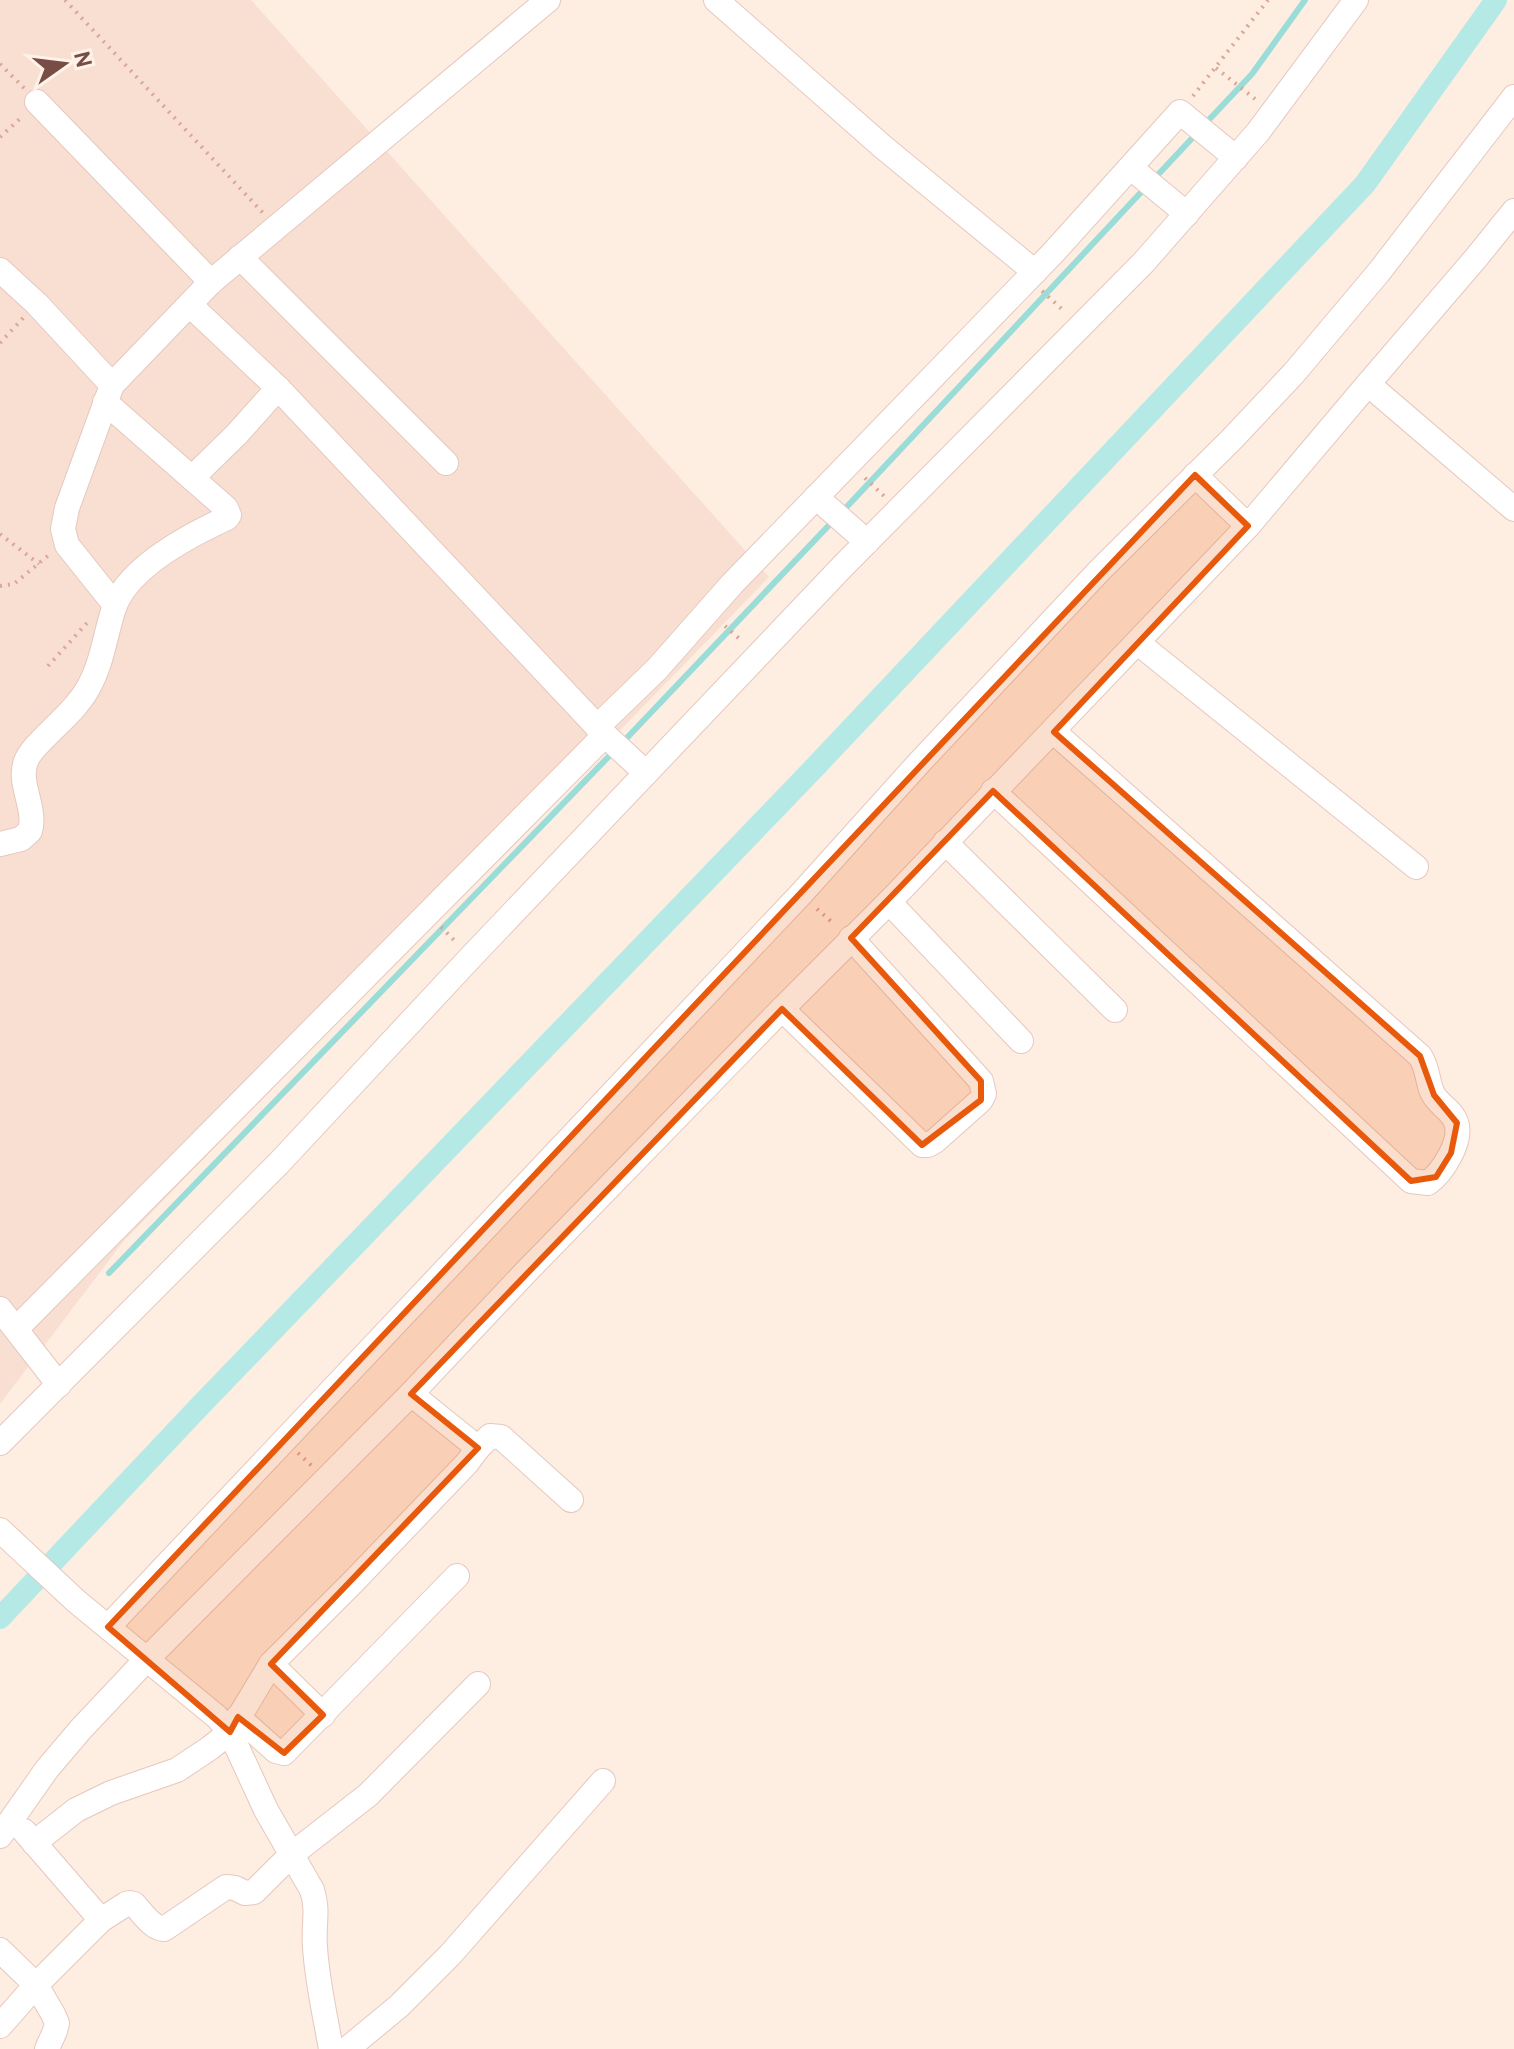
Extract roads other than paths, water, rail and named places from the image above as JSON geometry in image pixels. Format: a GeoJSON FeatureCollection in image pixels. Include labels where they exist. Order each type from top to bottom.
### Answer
{"type":"FeatureCollection","features":[{"type":"Feature","properties":{"kind":"street"},"geometry":{"type":"LineString","coordinates":[[113,601],[65,540],[63,529],[67,508],[109,393],[211,282],[548,0]]}},
{"type":"Feature","properties":{"kind":"street"},"geometry":{"type":"LineString","coordinates":[[716,0],[883,147],[1035,272]]}},
{"type":"Feature","properties":{"kind":"street"},"geometry":{"type":"LineString","coordinates":[[0,1443],[279,1163],[646,773],[858,534],[1144,262],[1273,113],[1356,0]]}},
{"type":"Feature","properties":{"kind":"street"},"geometry":{"type":"LineString","coordinates":[[108,1627],[800,895],[1018,656],[1294,373],[1395,252],[1514,97]]}},
{"type":"Feature","properties":{"kind":"street"},"geometry":{"type":"LineString","coordinates":[[37,102],[211,282]]}},
{"type":"Feature","properties":{"kind":"street"},"geometry":{"type":"LineString","coordinates":[[16,1329],[601,731],[732,584],[821,501],[1180,112],[1236,158]]}},
{"type":"Feature","properties":{"kind":"street"},"geometry":{"type":"LineString","coordinates":[[1131,168],[1187,214]]}},
{"type":"Feature","properties":{"kind":"street"},"geometry":{"type":"LineString","coordinates":[[101,1920],[34,1843],[6,1827],[47,1769],[146,1660],[411,1394],[782,1009],[847,935],[889,902],[1138,643],[1302,464],[1514,211]]}},
{"type":"Feature","properties":{"kind":"street"},"geometry":{"type":"LineString","coordinates":[[240,257],[446,463]]}},
{"type":"Feature","properties":{"kind":"street"},"geometry":{"type":"LineString","coordinates":[[0,270],[37,304],[109,393],[192,478],[226,508],[229,515],[158,557],[113,601],[99,662],[86,691],[27,757],[24,776],[32,816],[30,831],[21,839],[0,844]]}},
{"type":"Feature","properties":{"kind":"street"},"geometry":{"type":"LineString","coordinates":[[190,305],[278,388],[601,731],[646,773]]}},
{"type":"Feature","properties":{"kind":"street"},"geometry":{"type":"LineString","coordinates":[[1368,384],[1514,509]]}},
{"type":"Feature","properties":{"kind":"street"},"geometry":{"type":"LineString","coordinates":[[192,478],[278,388]]}},
{"type":"Feature","properties":{"kind":"street"},"geometry":{"type":"LineString","coordinates":[[1195,475],[1248,526]]}},
{"type":"Feature","properties":{"kind":"street"},"geometry":{"type":"LineString","coordinates":[[821,501],[858,534]]}},
{"type":"Feature","properties":{"kind":"street"},"geometry":{"type":"LineString","coordinates":[[1138,643],[1416,867]]}},
{"type":"Feature","properties":{"kind":"street"},"geometry":{"type":"LineString","coordinates":[[993,791],[1411,1181],[1428,1183],[1436,1177],[1451,1153],[1457,1136],[1457,1123],[1434,1095],[1420,1056],[1054,732]]}},
{"type":"Feature","properties":{"kind":"street"},"geometry":{"type":"LineString","coordinates":[[945,842],[1115,1010]]}},
{"type":"Feature","properties":{"kind":"street"},"geometry":{"type":"LineString","coordinates":[[889,902],[1021,1041]]}},
{"type":"Feature","properties":{"kind":"street"},"geometry":{"type":"LineString","coordinates":[[782,1009],[922,1145],[935,1141],[981,1100],[984,1088],[981,1081],[847,935]]}},
{"type":"Feature","properties":{"kind":"street"},"geometry":{"type":"LineString","coordinates":[[0,1309],[59,1385]]}},
{"type":"Feature","properties":{"kind":"street"},"geometry":{"type":"LineString","coordinates":[[411,1394],[478,1448]]}},
{"type":"Feature","properties":{"kind":"street"},"geometry":{"type":"LineString","coordinates":[[34,1843],[76,1810],[111,1793],[177,1770],[210,1748],[234,1724],[271,1664],[490,1436],[501,1437],[571,1500]]}},
{"type":"Feature","properties":{"kind":"street"},"geometry":{"type":"LineString","coordinates":[[0,1530],[76,1601],[217,1717],[284,1753],[457,1576]]}},
{"type":"Feature","properties":{"kind":"street"},"geometry":{"type":"LineString","coordinates":[[271,1664],[323,1715]]}},
{"type":"Feature","properties":{"kind":"street"},"geometry":{"type":"LineString","coordinates":[[0,2026],[101,1920],[130,1903],[155,1926],[164,1929],[226,1887],[245,1893],[254,1892],[291,1855],[368,1795],[478,1684]]}},
{"type":"Feature","properties":{"kind":"street"},"geometry":{"type":"LineString","coordinates":[[234,1724],[266,1810],[312,1890],[317,1906],[314,1945],[331,2049]]}},
{"type":"Feature","properties":{"kind":"street"},"geometry":{"type":"LineString","coordinates":[[347,2049],[399,2006],[450,1955],[603,1781]]}},
{"type":"Feature","properties":{"kind":"street"},"geometry":{"type":"LineString","coordinates":[[0,1950],[36,1985],[57,2023],[47,2049]]}},
{"type":"Feature","properties":{"kind":"waterway"},"geometry":{"type":"LineString","coordinates":[[1204,125],[1252,74],[1305,0]]}},
{"type":"Feature","properties":{"kind":"waterway"},"geometry":{"type":"LineString","coordinates":[[0,1618],[817,765],[1365,184],[1496,0]]}},
{"type":"Feature","properties":{"kind":"waterway"},"geometry":{"type":"LineString","coordinates":[[1153,180],[1197,133]]}},
{"type":"Feature","properties":{"kind":"waterway"},"geometry":{"type":"LineString","coordinates":[[841,513],[1145,188]]}},
{"type":"Feature","properties":{"kind":"waterway"},"geometry":{"type":"LineString","coordinates":[[623,742],[833,521]]}},
{"type":"Feature","properties":{"kind":"waterway"},"geometry":{"type":"LineString","coordinates":[[109,1273],[615,750]]}}]}
